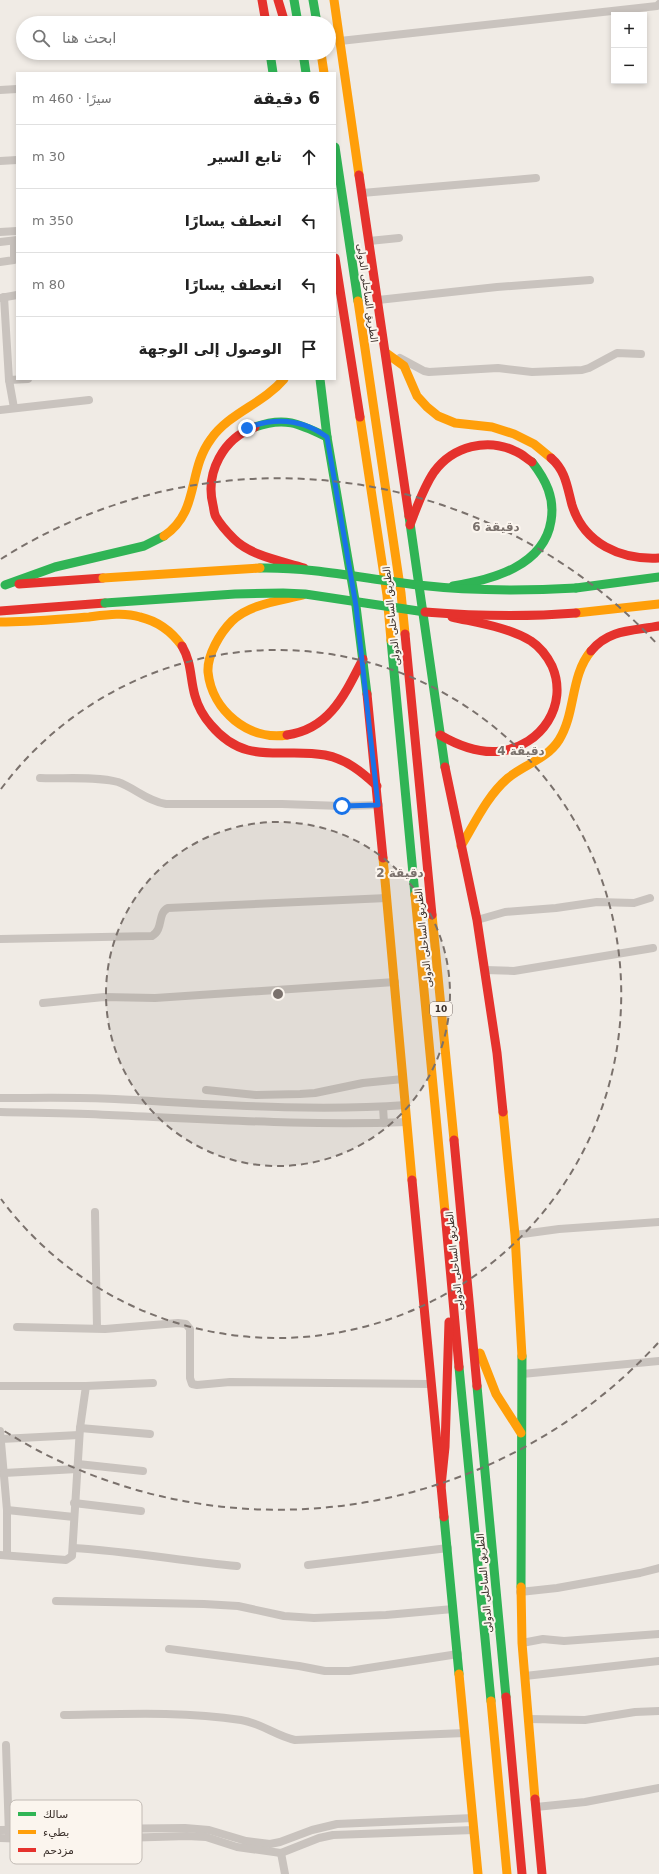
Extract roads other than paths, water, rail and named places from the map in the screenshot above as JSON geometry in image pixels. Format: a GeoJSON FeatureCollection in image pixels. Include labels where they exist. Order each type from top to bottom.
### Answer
{"type":"FeatureCollection","features":[{"type":"Feature","properties":{"kind":"main road"},"geometry":{"type":"LineString","coordinates":[[262,0],[265,16]]}},
{"type":"Feature","properties":{"kind":"main road"},"geometry":{"type":"LineString","coordinates":[[278,0],[283,16]]}},
{"type":"Feature","properties":{"kind":"main road"},"geometry":{"type":"LineString","coordinates":[[294,0],[297,16]]}},
{"type":"Feature","properties":{"kind":"main road"},"geometry":{"type":"LineString","coordinates":[[313,0],[316,16]]}},
{"type":"Feature","properties":{"kind":"main road"},"geometry":{"type":"LineString","coordinates":[[334,0],[440,735],[477,920],[497,1053],[522,1338],[520,1592],[524,1676],[542,1874]]}},
{"type":"Feature","properties":{"kind":"main road"},"geometry":{"type":"LineString","coordinates":[[271,60],[273,72]]}},
{"type":"Feature","properties":{"kind":"main road"},"geometry":{"type":"LineString","coordinates":[[304,60],[306,72]]}},
{"type":"Feature","properties":{"kind":"main road"},"geometry":{"type":"LineString","coordinates":[[322,60],[324,72]]}},
{"type":"Feature","properties":{"kind":"main road","name":"الطريق الساحلى الدولى"},"geometry":{"type":"LineString","coordinates":[[336,154],[401,593],[473,1341],[522,1874]]}},
{"type":"Feature","properties":{"kind":"main road","name":"الطريق الساحلى الدولى"},"geometry":{"type":"LineString","coordinates":[[336,264],[387,595],[507,1874]]}},
{"type":"Feature","properties":{"kind":"main road"},"geometry":{"type":"LineString","coordinates":[[386,353],[404,367],[420,400],[437,415],[458,424],[493,428],[513,433],[532,443],[549,456],[563,472],[574,510],[580,522],[588,534],[601,545],[616,554],[632,558],[659,558]]}},
{"type":"Feature","properties":{"kind":"main road"},"geometry":{"type":"LineString","coordinates":[[2,585],[63,564],[152,544],[169,534],[179,525],[187,512],[192,498],[198,464],[209,441],[228,421],[269,395],[283,380]]}},
{"type":"Feature","properties":{"kind":"main road"},"geometry":{"type":"LineString","coordinates":[[320,380],[327,437],[356,606],[377,786],[431,1384],[448,1548],[478,1874]]}},
{"type":"Feature","properties":{"kind":"main road"},"geometry":{"type":"LineString","coordinates":[[307,569],[248,548],[228,533],[219,521],[211,499],[211,477],[216,463],[225,447],[237,435],[247,428],[266,422],[282,420],[313,428],[327,437]]}},
{"type":"Feature","properties":{"kind":"main road"},"geometry":{"type":"LineString","coordinates":[[410,525],[430,478],[446,460],[460,451],[475,446],[491,444],[507,447],[522,454],[534,464],[544,477],[551,492],[553,509],[551,526],[545,541],[535,555],[510,569],[490,577],[470,583],[442,587]]}},
{"type":"Feature","properties":{"kind":"main road"},"geometry":{"type":"LineString","coordinates":[[2,585],[234,568],[307,569],[442,587],[516,591],[576,588],[659,577]]}},
{"type":"Feature","properties":{"kind":"main road"},"geometry":{"type":"LineString","coordinates":[[0,611],[236,594],[305,594],[388,607],[439,613],[516,616],[576,613],[659,604]]}},
{"type":"Feature","properties":{"kind":"main road"},"geometry":{"type":"LineString","coordinates":[[305,594],[245,613],[233,620],[216,640],[211,652],[209,678],[212,691],[220,708],[228,717],[246,730],[268,737],[290,736],[312,729],[330,715],[340,701],[363,659]]}},
{"type":"Feature","properties":{"kind":"main road"},"geometry":{"type":"LineString","coordinates":[[439,613],[525,638],[543,652],[554,672],[557,694],[552,715],[540,733],[528,743],[505,750],[482,751],[460,746],[440,735]]}},
{"type":"Feature","properties":{"kind":"main road"},"geometry":{"type":"LineString","coordinates":[[0,622],[120,615],[131,615],[151,621],[169,632],[183,648],[191,668],[195,695],[200,708],[207,720],[227,740],[246,749],[266,755],[316,754],[333,757],[357,768],[377,786]]}},
{"type":"Feature","properties":{"kind":"main road"},"geometry":{"type":"LineString","coordinates":[[461,846],[488,801],[500,786],[513,774],[544,756],[560,738],[570,715],[579,670],[590,651],[608,636],[618,632],[659,626]]}},
{"type":"Feature","properties":{"kind":"main road"},"geometry":{"type":"LineString","coordinates":[[441,1486],[445,1447],[447,1346],[452,1279]]}},
{"type":"Feature","properties":{"kind":"main road"},"geometry":{"type":"LineString","coordinates":[[473,1341],[482,1357],[496,1394],[521,1433]]}},
{"type":"Feature","properties":{"kind":"street"},"geometry":{"type":"LineString","coordinates":[[340,41],[657,6],[659,4]]}},
{"type":"Feature","properties":{"kind":"street"},"geometry":{"type":"LineString","coordinates":[[0,90],[16,89]]}},
{"type":"Feature","properties":{"kind":"street"},"geometry":{"type":"LineString","coordinates":[[0,161],[16,160]]}},
{"type":"Feature","properties":{"kind":"street"},"geometry":{"type":"LineString","coordinates":[[362,193],[536,178]]}},
{"type":"Feature","properties":{"kind":"street"},"geometry":{"type":"LineString","coordinates":[[0,232],[16,231]]}},
{"type":"Feature","properties":{"kind":"street"},"geometry":{"type":"LineString","coordinates":[[369,241],[399,238]]}},
{"type":"Feature","properties":{"kind":"street"},"geometry":{"type":"LineString","coordinates":[[0,242],[16,241],[14,260],[0,262]]}},
{"type":"Feature","properties":{"kind":"street"},"geometry":{"type":"LineString","coordinates":[[378,300],[497,287],[590,280]]}},
{"type":"Feature","properties":{"kind":"street"},"geometry":{"type":"LineString","coordinates":[[14,408],[4,345],[2,297],[16,296]]}},
{"type":"Feature","properties":{"kind":"street"},"geometry":{"type":"LineString","coordinates":[[386,353],[405,360],[424,371],[429,372],[498,368],[532,372],[582,370],[589,368],[617,352],[641,354]]}},
{"type":"Feature","properties":{"kind":"street"},"geometry":{"type":"LineString","coordinates":[[9,380],[16,380]]}},
{"type":"Feature","properties":{"kind":"street"},"geometry":{"type":"LineString","coordinates":[[0,410],[89,400]]}},
{"type":"Feature","properties":{"kind":"street"},"geometry":{"type":"LineString","coordinates":[[40,778],[110,780],[124,784],[150,800],[166,804],[378,805]]}},
{"type":"Feature","properties":{"kind":"street"},"geometry":{"type":"LineString","coordinates":[[0,939],[152,936],[159,930],[162,914],[168,908],[387,898]]}},
{"type":"Feature","properties":{"kind":"street"},"geometry":{"type":"LineString","coordinates":[[477,920],[505,912],[556,908],[597,902],[634,903],[650,898]]}},
{"type":"Feature","properties":{"kind":"street"},"geometry":{"type":"LineString","coordinates":[[484,970],[514,971],[653,948]]}},
{"type":"Feature","properties":{"kind":"street"},"geometry":{"type":"LineString","coordinates":[[43,1003],[104,997],[154,998],[395,982]]}},
{"type":"Feature","properties":{"kind":"street"},"geometry":{"type":"LineString","coordinates":[[206,1090],[256,1095],[300,1094],[315,1093],[363,1083],[403,1079]]}},
{"type":"Feature","properties":{"kind":"street"},"geometry":{"type":"LineString","coordinates":[[0,1098],[113,1099],[218,1105],[347,1109],[406,1105]]}},
{"type":"Feature","properties":{"kind":"street"},"geometry":{"type":"LineString","coordinates":[[383,1107],[384,1123]]}},
{"type":"Feature","properties":{"kind":"street"},"geometry":{"type":"LineString","coordinates":[[347,1109],[347,1124]]}},
{"type":"Feature","properties":{"kind":"street"},"geometry":{"type":"LineString","coordinates":[[0,1112],[347,1124],[407,1122]]}},
{"type":"Feature","properties":{"kind":"street"},"geometry":{"type":"LineString","coordinates":[[95,1212],[97,1328]]}},
{"type":"Feature","properties":{"kind":"street"},"geometry":{"type":"LineString","coordinates":[[514,1235],[659,1222]]}},
{"type":"Feature","properties":{"kind":"street"},"geometry":{"type":"LineString","coordinates":[[17,1327],[114,1328],[178,1323],[186,1324],[190,1329],[190,1378],[192,1384],[197,1385],[230,1382],[343,1385],[431,1384]]}},
{"type":"Feature","properties":{"kind":"street"},"geometry":{"type":"LineString","coordinates":[[522,1374],[659,1361]]}},
{"type":"Feature","properties":{"kind":"street"},"geometry":{"type":"LineString","coordinates":[[0,1386],[86,1386],[153,1383]]}},
{"type":"Feature","properties":{"kind":"street"},"geometry":{"type":"LineString","coordinates":[[86,1386],[80,1432],[77,1466],[72,1556],[66,1560],[3,1555],[7,1510],[0,1435],[80,1432],[150,1434]]}},
{"type":"Feature","properties":{"kind":"street"},"geometry":{"type":"LineString","coordinates":[[4,1473],[77,1466],[143,1471]]}},
{"type":"Feature","properties":{"kind":"street"},"geometry":{"type":"LineString","coordinates":[[74,1503],[141,1511]]}},
{"type":"Feature","properties":{"kind":"street"},"geometry":{"type":"LineString","coordinates":[[7,1510],[74,1517]]}},
{"type":"Feature","properties":{"kind":"street"},"geometry":{"type":"LineString","coordinates":[[73,1548],[112,1550],[186,1561],[237,1566]]}},
{"type":"Feature","properties":{"kind":"street"},"geometry":{"type":"LineString","coordinates":[[308,1565],[448,1548]]}},
{"type":"Feature","properties":{"kind":"street"},"geometry":{"type":"LineString","coordinates":[[520,1592],[557,1588],[640,1574],[659,1568]]}},
{"type":"Feature","properties":{"kind":"street"},"geometry":{"type":"LineString","coordinates":[[56,1601],[238,1606],[284,1616],[314,1618],[386,1615],[453,1609]]}},
{"type":"Feature","properties":{"kind":"street"},"geometry":{"type":"LineString","coordinates":[[522,1643],[543,1639],[564,1641],[659,1634]]}},
{"type":"Feature","properties":{"kind":"street"},"geometry":{"type":"LineString","coordinates":[[169,1649],[325,1671],[349,1671],[458,1654]]}},
{"type":"Feature","properties":{"kind":"street"},"geometry":{"type":"LineString","coordinates":[[524,1676],[659,1662]]}},
{"type":"Feature","properties":{"kind":"street"},"geometry":{"type":"LineString","coordinates":[[528,1719],[585,1720],[636,1712],[659,1711]]}},
{"type":"Feature","properties":{"kind":"street"},"geometry":{"type":"LineString","coordinates":[[64,1715],[180,1714],[242,1720],[255,1723],[287,1739],[295,1740],[465,1733]]}},
{"type":"Feature","properties":{"kind":"street"},"geometry":{"type":"LineString","coordinates":[[6,1746],[9,1834]]}},
{"type":"Feature","properties":{"kind":"street"},"geometry":{"type":"LineString","coordinates":[[536,1807],[585,1802],[659,1788]]}},
{"type":"Feature","properties":{"kind":"street"},"geometry":{"type":"LineString","coordinates":[[142,1829],[200,1828],[246,1841],[270,1844],[320,1828],[352,1823],[473,1818]]}},
{"type":"Feature","properties":{"kind":"street"},"geometry":{"type":"LineString","coordinates":[[352,1823],[352,1833]]}},
{"type":"Feature","properties":{"kind":"street"},"geometry":{"type":"LineString","coordinates":[[0,1830],[9,1834]]}},
{"type":"Feature","properties":{"kind":"street"},"geometry":{"type":"LineString","coordinates":[[142,1837],[200,1837],[250,1849],[281,1853],[319,1838],[352,1833],[474,1830]]}},
{"type":"Feature","properties":{"kind":"street"},"geometry":{"type":"LineString","coordinates":[[0,1838],[9,1834]]}},
{"type":"Feature","properties":{"kind":"street"},"geometry":{"type":"LineString","coordinates":[[281,1853],[285,1874]]}}]}
